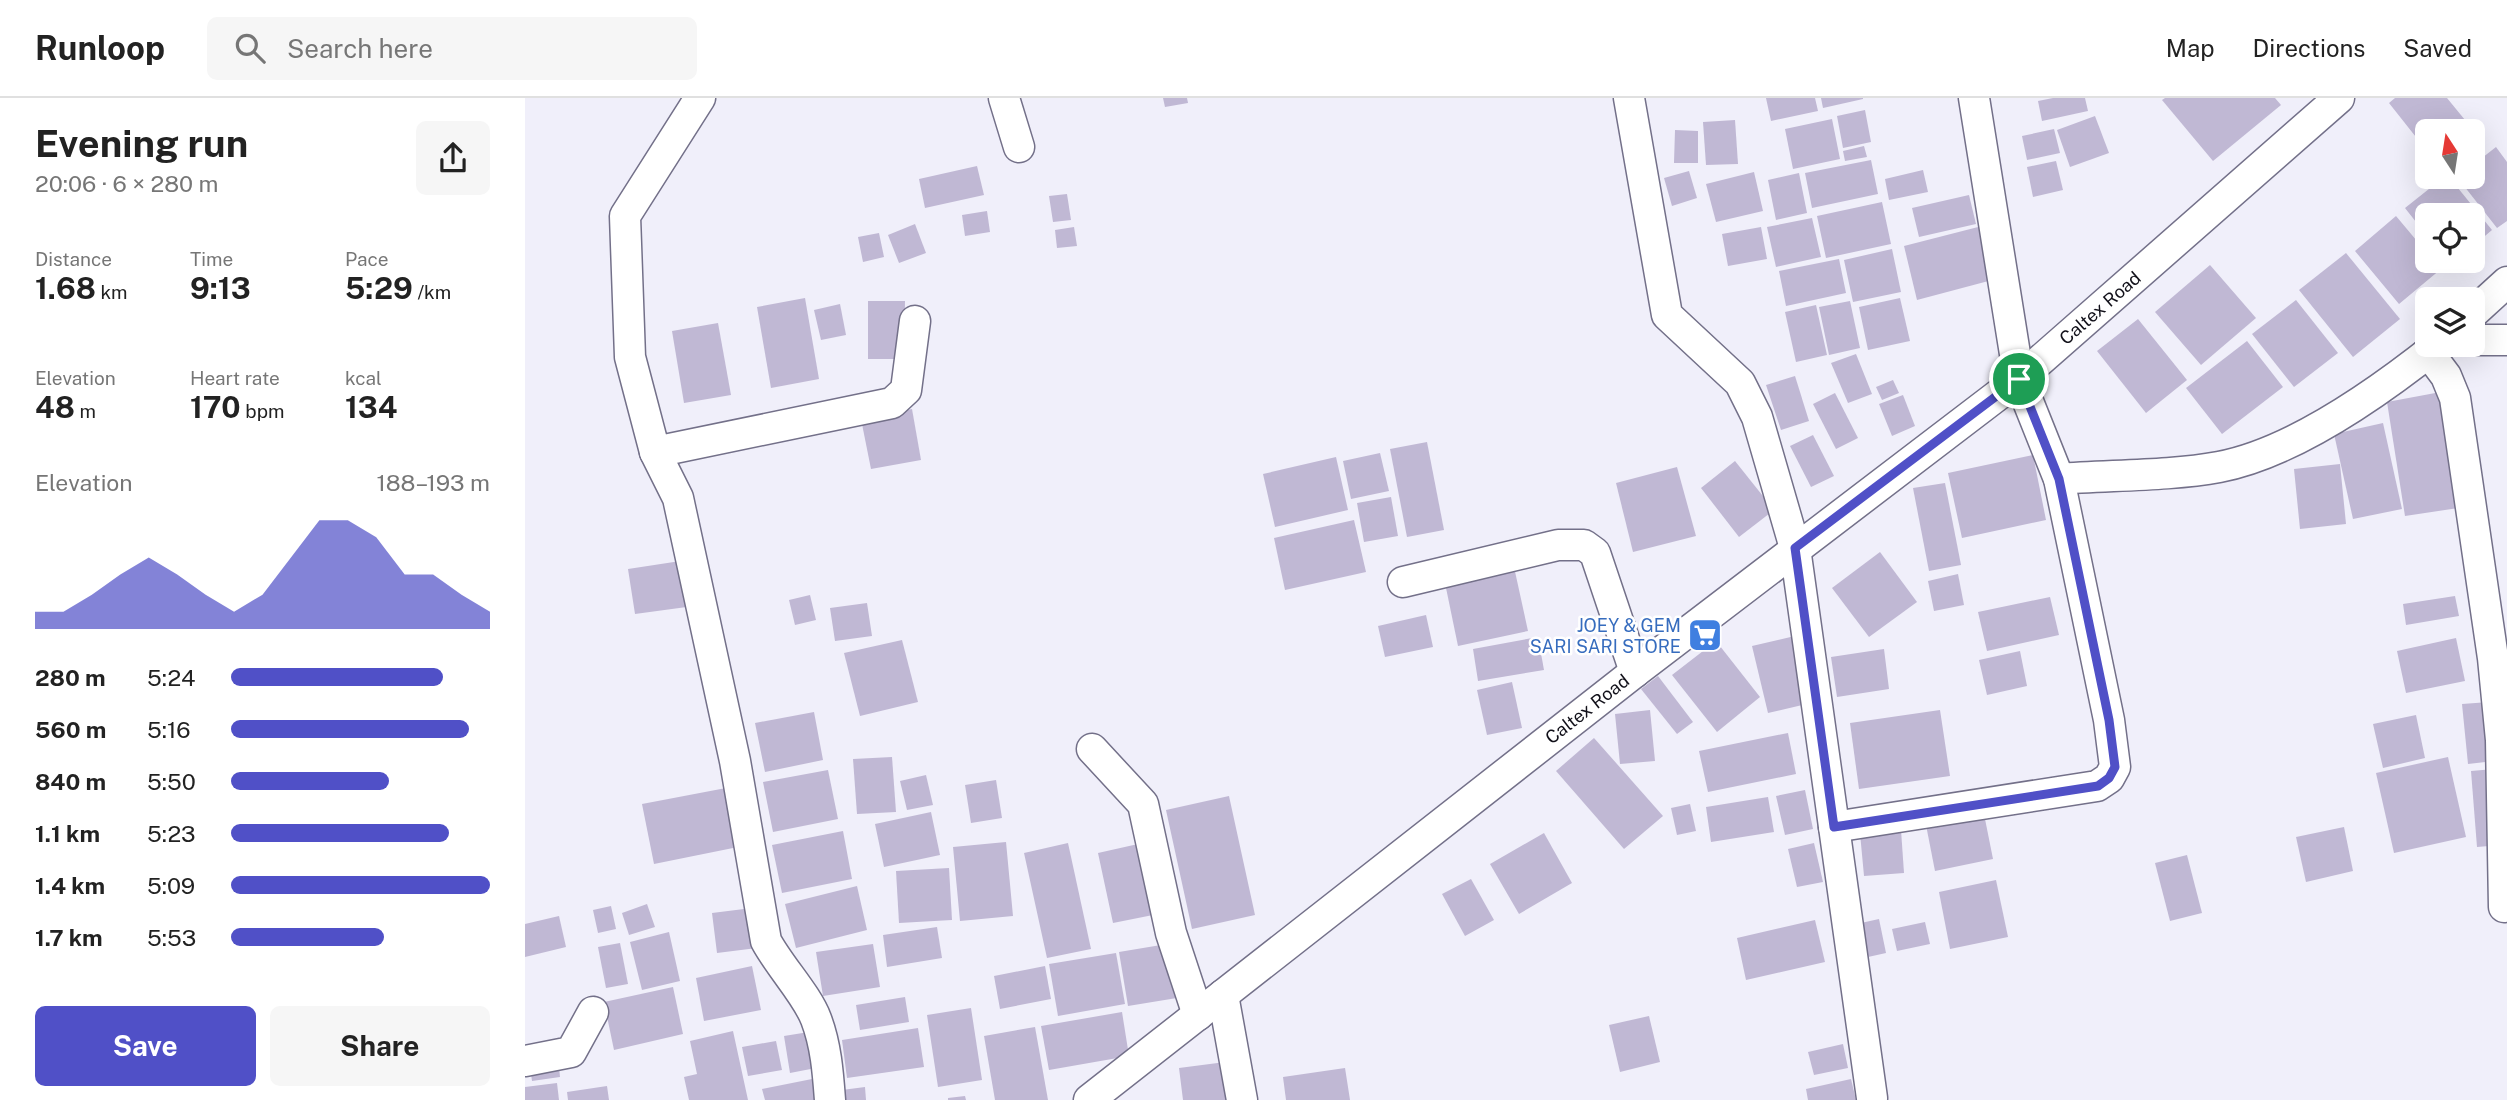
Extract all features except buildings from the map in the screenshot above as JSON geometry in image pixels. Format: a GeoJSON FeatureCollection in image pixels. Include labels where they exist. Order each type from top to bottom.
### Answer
{"type":"FeatureCollection","features":[{"type":"Feature","properties":{"kind":"street"},"geometry":{"type":"LineString","coordinates":[[700,98],[625,216],[630,357],[655,452],[678,498],[735,761],[767,941],[777,962],[816,1017],[826,1053],[830,1100]]}},
{"type":"Feature","properties":{"kind":"street"},"geometry":{"type":"LineString","coordinates":[[1004,98],[1019,147]]}},
{"type":"Feature","properties":{"kind":"street"},"geometry":{"type":"LineString","coordinates":[[1629,98],[1667,314],[1740,383],[1757,417],[1795,548],[1872,1098]]}},
{"type":"Feature","properties":{"kind":"street"},"geometry":{"type":"LineString","coordinates":[[1834,827],[2098,786],[2109,778],[2115,767],[2109,720],[2059,479],[2019,379],[1974,98]]}},
{"type":"Feature","properties":{"kind":"street","name":"Caltex Road"},"geometry":{"type":"LineString","coordinates":[[1089,1100],[1635,672],[2019,379],[2339,98]]}},
{"type":"Feature","properties":{"kind":"street"},"geometry":{"type":"LineString","coordinates":[[2485,302],[2507,282]]}},
{"type":"Feature","properties":{"kind":"street"},"geometry":{"type":"LineString","coordinates":[[655,452],[892,403],[906,390],[915,321]]}},
{"type":"Feature","properties":{"kind":"street"},"geometry":{"type":"LineString","coordinates":[[2485,340],[2507,340]]}},
{"type":"Feature","properties":{"kind":"street"},"geometry":{"type":"LineString","coordinates":[[2059,479],[2220,467],[2271,450],[2374,391],[2421,357]]}},
{"type":"Feature","properties":{"kind":"street"},"geometry":{"type":"LineString","coordinates":[[2437,357],[2455,398],[2504,740],[2504,907]]}},
{"type":"Feature","properties":{"kind":"street"},"geometry":{"type":"LineString","coordinates":[[1403,582],[1558,545],[1584,545],[1595,554],[1635,672]]}},
{"type":"Feature","properties":{"kind":"street"},"geometry":{"type":"LineString","coordinates":[[1092,749],[1143,804],[1171,933],[1198,1014]]}},
{"type":"Feature","properties":{"kind":"street"},"geometry":{"type":"LineString","coordinates":[[1223,995],[1241,1100]]}},
{"type":"Feature","properties":{"kind":"street"},"geometry":{"type":"LineString","coordinates":[[525,1061],[571,1052],[593,1012]]}},
{"type":"Feature","properties":{"kind":"place","name":"JOEY & GEM SARI SARI STORE"},"geometry":{"type":"Point","coordinates":[1705,635]}},
{"type":"Feature","properties":{"kind":"route"},"geometry":{"type":"LineString","coordinates":[[2019,379],[2059,479],[2109,720],[2115,767],[2109,778],[2098,786],[1834,827],[1795,548],[2019,379]]}}]}
